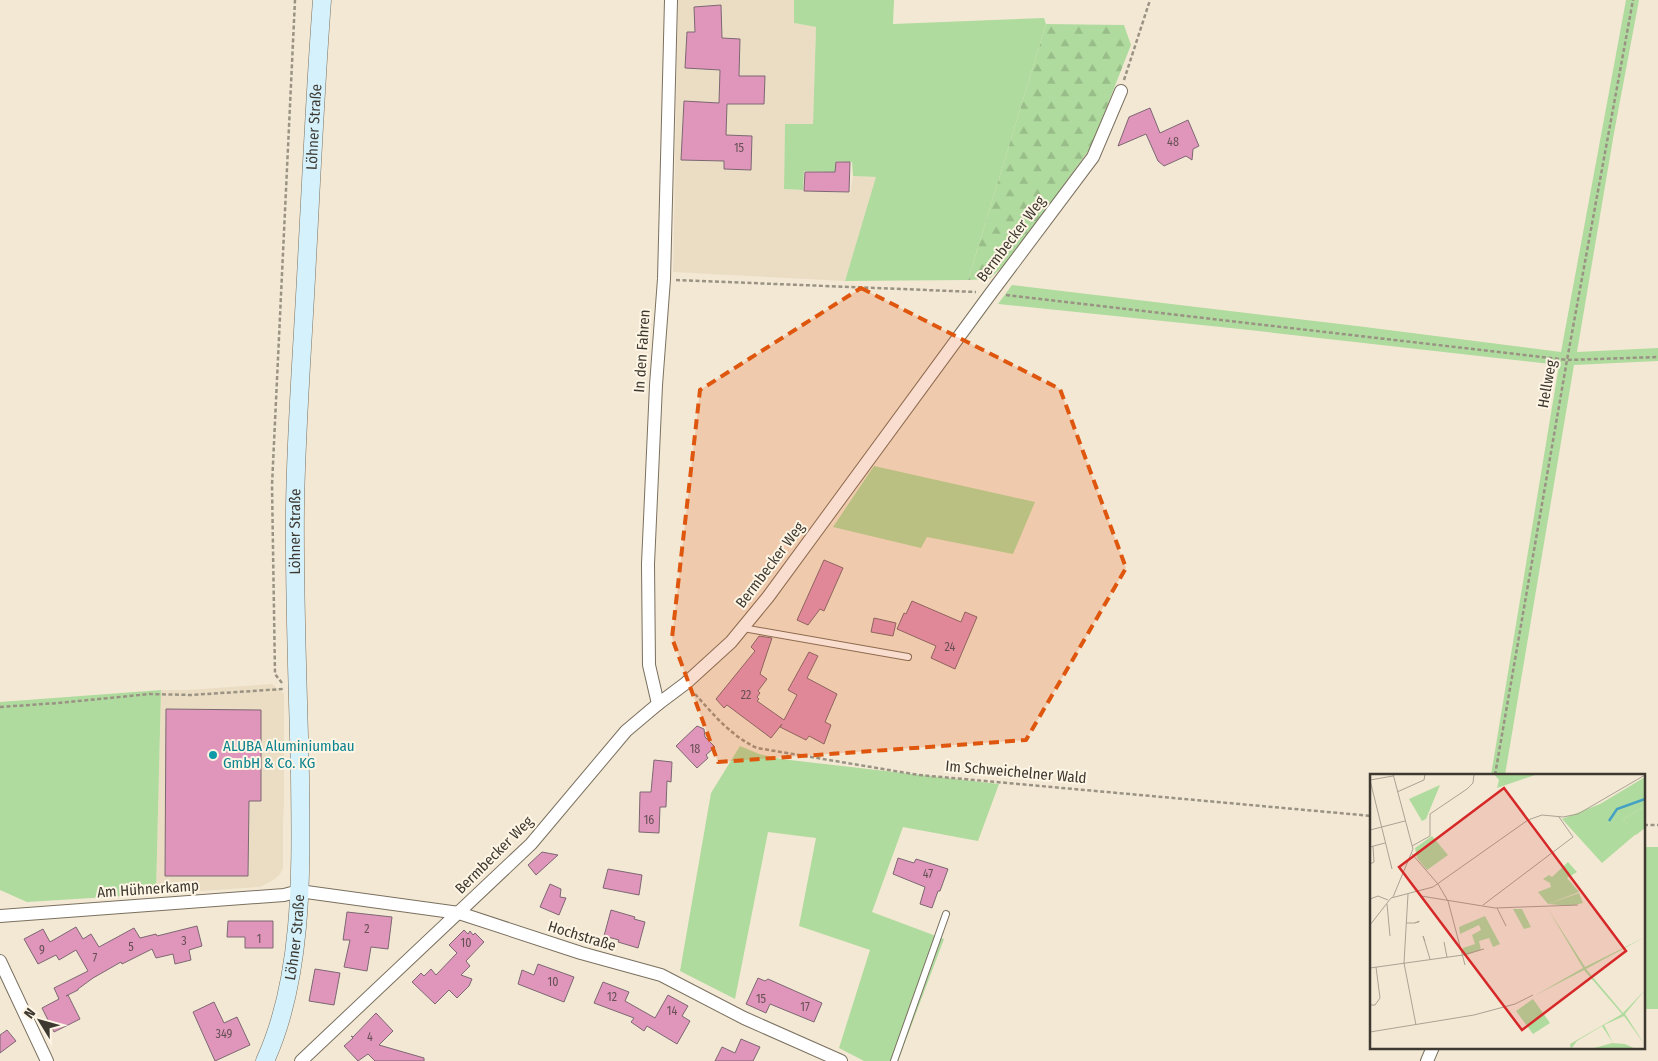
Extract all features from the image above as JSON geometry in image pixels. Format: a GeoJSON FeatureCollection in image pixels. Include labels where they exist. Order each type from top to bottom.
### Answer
{"type":"FeatureCollection","features":[{"type":"Feature","properties":{"kind":"main road","name":"Löhner Straße"},"geometry":{"type":"LineString","coordinates":[[265,1061],[278,1027],[290,976],[299,891],[300,833],[295,508],[304,305],[322,0]]}},
{"type":"Feature","properties":{"kind":"street","name":"In den Fahren"},"geometry":{"type":"LineString","coordinates":[[658,704],[649,665],[648,564],[656,386],[664,279],[671,0]]}},
{"type":"Feature","properties":{"kind":"street","name":"Bermbecker Weg"},"geometry":{"type":"LineString","coordinates":[[301,1061],[530,844],[626,731],[686,683],[732,642],[768,597],[1093,157],[1121,91]]}},
{"type":"Feature","properties":{"kind":"street","name":"Hochstraße"},"geometry":{"type":"LineString","coordinates":[[299,891],[459,913],[581,953],[661,975],[744,1018],[841,1061]]}},
{"type":"Feature","properties":{"kind":"street","name":"Am Hühnerkamp"},"geometry":{"type":"LineString","coordinates":[[0,916],[284,895],[299,891]]}},
{"type":"Feature","properties":{"kind":"street"},"geometry":{"type":"LineString","coordinates":[[0,961],[47,1061]]}},
{"type":"Feature","properties":{"kind":"street"},"geometry":{"type":"LineString","coordinates":[[1427,1061],[1433,1048]]}},
{"type":"Feature","properties":{"kind":"lane"},"geometry":{"type":"LineString","coordinates":[[743,628],[908,657]]}},
{"type":"Feature","properties":{"kind":"lane"},"geometry":{"type":"LineString","coordinates":[[894,1061],[946,914]]}},
{"type":"Feature","properties":{"kind":"path"},"geometry":{"type":"LineString","coordinates":[[1121,91],[1150,0]]}},
{"type":"Feature","properties":{"kind":"path","name":"Hellweg"},"geometry":{"type":"LineString","coordinates":[[1495,774],[1567,360],[1634,0]]}},
{"type":"Feature","properties":{"kind":"path"},"geometry":{"type":"LineString","coordinates":[[664,279],[991,293],[1567,360],[1658,357]]}},
{"type":"Feature","properties":{"kind":"path","name":"Im Schweichelner Wald"},"geometry":{"type":"LineString","coordinates":[[686,683],[730,732],[758,748],[919,775],[1370,816]]}},
{"type":"Feature","properties":{"kind":"path"},"geometry":{"type":"LineString","coordinates":[[0,706],[58,703],[150,694],[191,695],[298,689]]}},
{"type":"Feature","properties":{"kind":"highlighted area"},"geometry":{"type":"Polygon","coordinates":[[[861,288],[1060,389],[1126,568],[1026,740],[718,762],[672,638],[700,390],[861,288]]]}},
{"type":"Feature","properties":{"kind":"shaded area"},"geometry":{"type":"Polygon","coordinates":[[[678,0],[794,0],[794,23],[816,27],[813,124],[785,124],[784,189],[850,193],[853,176],[877,177],[845,281],[673,272],[678,0]]]}},
{"type":"Feature","properties":{"kind":"shaded area"},"geometry":{"type":"Polygon","coordinates":[[[272,684],[284,694],[283,868],[280,874],[260,887],[156,894],[161,690],[272,684]]]}},
{"type":"Feature","properties":{"kind":"green space"},"geometry":{"type":"Polygon","coordinates":[[[794,0],[894,0],[893,24],[1044,18],[1046,24],[968,280],[845,281],[876,177],[853,176],[852,162],[836,161],[835,172],[804,171],[803,190],[784,189],[785,124],[813,124],[816,27],[794,23],[794,0]]]}},
{"type":"Feature","properties":{"kind":"green space"},"geometry":{"type":"Polygon","coordinates":[[[1626,0],[1639,0],[1614,133],[1577,352],[1658,348],[1658,361],[1574,365],[1505,774],[1491,774],[1559,365],[998,304],[1012,285],[1561,352],[1626,0]]]}},
{"type":"Feature","properties":{"kind":"green space"},"geometry":{"type":"Polygon","coordinates":[[[1046,24],[1124,25],[1131,45],[1091,147],[1009,261],[989,279],[968,280],[1046,24]]]}},
{"type":"Feature","properties":{"kind":"green space"},"geometry":{"type":"Polygon","coordinates":[[[874,466],[1035,502],[1013,554],[927,537],[921,548],[833,527],[874,466]]]}},
{"type":"Feature","properties":{"kind":"green space"},"geometry":{"type":"Polygon","coordinates":[[[161,690],[156,894],[27,902],[0,890],[0,702],[161,690]]]}},
{"type":"Feature","properties":{"kind":"green space"},"geometry":{"type":"Polygon","coordinates":[[[740,746],[759,754],[781,759],[999,784],[978,841],[903,827],[872,912],[944,939],[898,1061],[864,1061],[839,1048],[870,950],[799,926],[816,838],[768,832],[735,999],[680,971],[711,793],[740,746]]]}},
{"type":"Feature","properties":{"kind":"green space"},"geometry":{"type":"Polygon","coordinates":[[[1646,847],[1658,847],[1658,1009],[1646,1009],[1646,847]]]}},
{"type":"Feature","properties":{"kind":"building"},"geometry":{"type":"Polygon","coordinates":[[[721,5],[722,38],[740,39],[739,76],[765,76],[764,104],[727,104],[726,135],[752,136],[751,170],[724,169],[724,161],[681,160],[684,101],[719,103],[720,70],[685,68],[687,32],[695,32],[694,7],[721,5]]]}},
{"type":"Feature","properties":{"kind":"building"},"geometry":{"type":"Polygon","coordinates":[[[1150,108],[1160,133],[1188,120],[1199,146],[1193,149],[1192,160],[1186,156],[1164,166],[1158,161],[1146,134],[1118,146],[1129,117],[1150,108]]]}},
{"type":"Feature","properties":{"kind":"building"},"geometry":{"type":"Polygon","coordinates":[[[836,162],[850,162],[849,192],[804,191],[805,172],[835,172],[836,162]]]}},
{"type":"Feature","properties":{"kind":"building"},"geometry":{"type":"Polygon","coordinates":[[[824,560],[843,568],[824,611],[820,609],[808,625],[797,620],[824,560]]]}},
{"type":"Feature","properties":{"kind":"building"},"geometry":{"type":"Polygon","coordinates":[[[912,601],[961,622],[965,612],[977,617],[955,669],[931,658],[936,646],[897,629],[912,601]]]}},
{"type":"Feature","properties":{"kind":"building"},"geometry":{"type":"Polygon","coordinates":[[[874,618],[896,623],[893,636],[871,632],[874,618]]]}},
{"type":"Feature","properties":{"kind":"building"},"geometry":{"type":"Polygon","coordinates":[[[759,636],[772,638],[760,674],[767,679],[758,691],[760,693],[757,701],[784,720],[797,695],[788,690],[809,652],[818,656],[807,678],[837,694],[825,722],[831,725],[824,744],[809,736],[806,740],[780,727],[782,724],[771,738],[727,705],[724,708],[716,699],[755,651],[751,647],[759,636]]]}},
{"type":"Feature","properties":{"kind":"building","name":"ALUBA Aluminiumbau GmbH & Co. KG"},"geometry":{"type":"Polygon","coordinates":[[[166,709],[261,710],[261,801],[249,801],[248,876],[165,876],[166,709]]]}},
{"type":"Feature","properties":{"kind":"building"},"geometry":{"type":"Polygon","coordinates":[[[697,726],[704,729],[705,737],[715,747],[706,755],[708,758],[697,768],[676,746],[697,726]]]}},
{"type":"Feature","properties":{"kind":"building"},"geometry":{"type":"Polygon","coordinates":[[[654,760],[672,762],[671,782],[667,781],[666,807],[660,807],[659,833],[639,832],[640,792],[651,792],[654,760]]]}},
{"type":"Feature","properties":{"kind":"building"},"geometry":{"type":"Polygon","coordinates":[[[542,852],[558,855],[536,875],[528,865],[542,852]]]}},
{"type":"Feature","properties":{"kind":"building"},"geometry":{"type":"Polygon","coordinates":[[[898,858],[914,863],[916,859],[948,869],[932,908],[920,904],[925,887],[893,874],[898,858]]]}},
{"type":"Feature","properties":{"kind":"building"},"geometry":{"type":"Polygon","coordinates":[[[608,869],[642,875],[639,895],[603,888],[608,869]]]}},
{"type":"Feature","properties":{"kind":"building"},"geometry":{"type":"Polygon","coordinates":[[[550,884],[561,889],[560,897],[566,898],[559,915],[540,907],[550,884]]]}},
{"type":"Feature","properties":{"kind":"building"},"geometry":{"type":"Polygon","coordinates":[[[611,910],[645,922],[638,948],[604,936],[611,910]]]}},
{"type":"Feature","properties":{"kind":"building"},"geometry":{"type":"Polygon","coordinates":[[[347,912],[392,917],[388,949],[371,947],[367,971],[344,967],[350,940],[343,940],[347,912]]]}},
{"type":"Feature","properties":{"kind":"building"},"geometry":{"type":"Polygon","coordinates":[[[228,921],[273,921],[273,948],[245,948],[245,937],[227,937],[228,921]]]}},
{"type":"Feature","properties":{"kind":"building"},"geometry":{"type":"Polygon","coordinates":[[[197,926],[202,946],[189,950],[191,960],[175,964],[173,954],[156,958],[152,949],[122,964],[121,962],[93,978],[68,995],[80,1019],[54,1032],[42,1008],[59,999],[54,988],[88,971],[76,950],[59,960],[56,955],[38,964],[24,939],[43,929],[50,942],[76,927],[83,939],[91,934],[99,947],[134,928],[140,938],[156,934],[157,936],[197,926]]]}},
{"type":"Feature","properties":{"kind":"building"},"geometry":{"type":"Polygon","coordinates":[[[464,930],[468,934],[470,931],[473,935],[475,933],[484,942],[466,961],[470,966],[461,975],[472,979],[469,986],[457,998],[449,990],[435,1004],[412,982],[421,973],[424,976],[431,969],[436,975],[457,953],[449,945],[464,930]]]}},
{"type":"Feature","properties":{"kind":"building"},"geometry":{"type":"Polygon","coordinates":[[[538,964],[574,977],[564,1002],[518,984],[522,970],[534,975],[538,964]]]}},
{"type":"Feature","properties":{"kind":"building"},"geometry":{"type":"Polygon","coordinates":[[[315,969],[340,973],[334,1005],[309,1001],[315,969]]]}},
{"type":"Feature","properties":{"kind":"building"},"geometry":{"type":"Polygon","coordinates":[[[758,978],[765,981],[768,979],[822,1003],[814,1022],[770,1004],[766,1013],[746,1004],[758,978]]]}},
{"type":"Feature","properties":{"kind":"building"},"geometry":{"type":"Polygon","coordinates":[[[603,982],[629,992],[625,1001],[655,1018],[668,995],[688,1006],[682,1016],[690,1021],[677,1044],[647,1026],[644,1031],[631,1022],[634,1018],[594,1003],[603,982]]]}},
{"type":"Feature","properties":{"kind":"building"},"geometry":{"type":"Polygon","coordinates":[[[214,1002],[224,1023],[237,1017],[250,1045],[215,1061],[193,1012],[214,1002]]]}},
{"type":"Feature","properties":{"kind":"building"},"geometry":{"type":"Polygon","coordinates":[[[376,1013],[393,1031],[379,1045],[424,1058],[424,1061],[375,1061],[368,1054],[358,1061],[344,1046],[353,1038],[351,1036],[353,1037],[376,1013]]]}},
{"type":"Feature","properties":{"kind":"building"},"geometry":{"type":"Polygon","coordinates":[[[7,1030],[16,1041],[0,1053],[0,1035],[7,1030]]]}},
{"type":"Feature","properties":{"kind":"building"},"geometry":{"type":"Polygon","coordinates":[[[741,1039],[760,1047],[753,1061],[715,1061],[722,1047],[735,1053],[741,1039]]]}},
{"type":"Feature","properties":{"kind":"place","name":"ALUBA Aluminiumbau GmbH & Co. KG"},"geometry":{"type":"Point","coordinates":[213,755]}}]}
